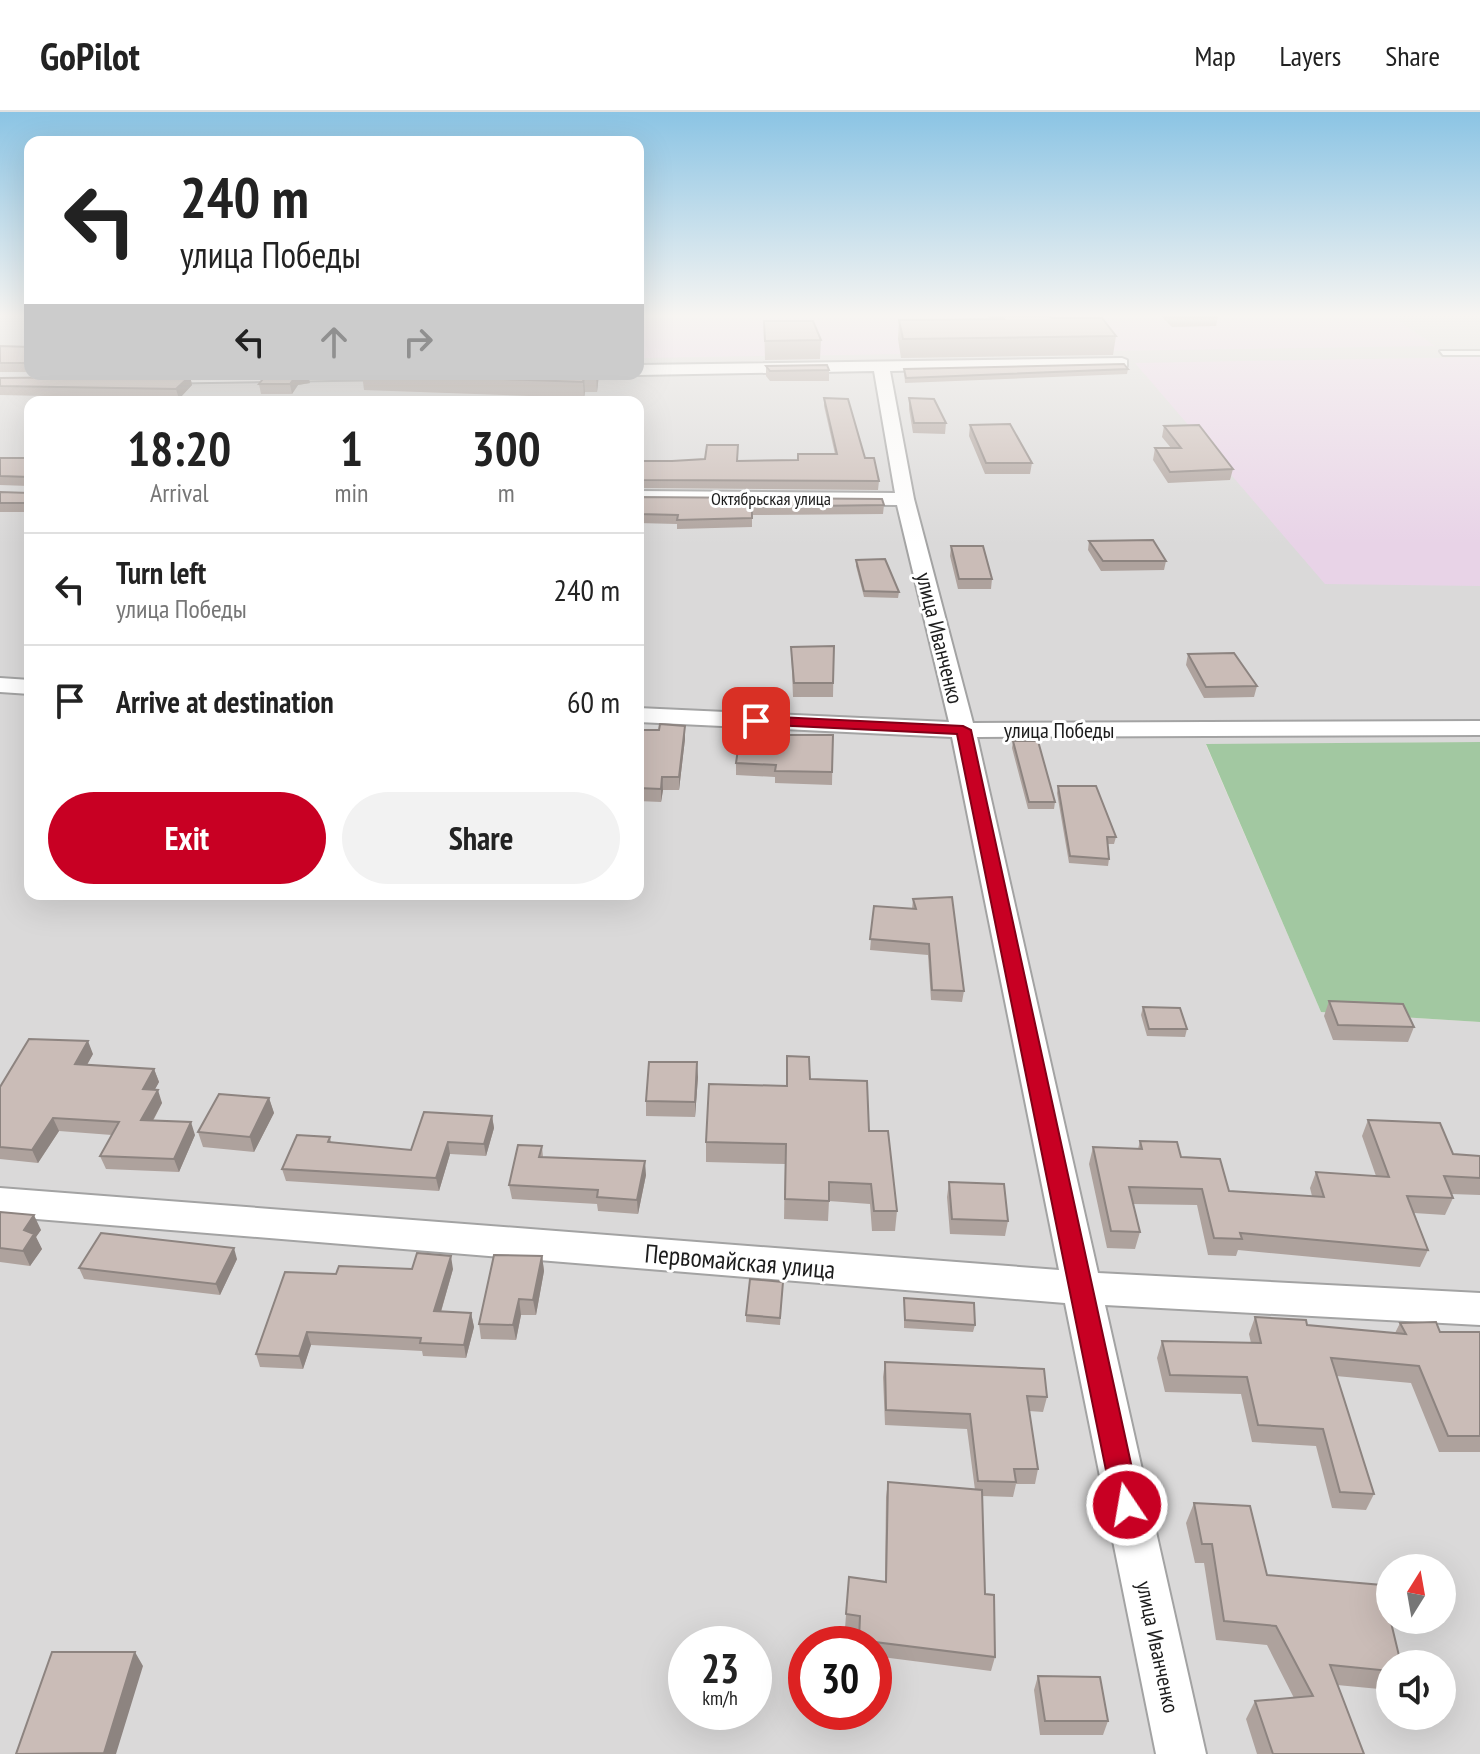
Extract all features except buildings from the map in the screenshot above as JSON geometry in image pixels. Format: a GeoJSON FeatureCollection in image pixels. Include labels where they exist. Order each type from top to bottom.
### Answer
{"type":"FeatureCollection","features":[{"type":"Feature","properties":{"kind":"street","name":"улица Иванченко"},"geometry":{"type":"LineString","coordinates":[[886,393],[905,499],[963,730],[1079,1288],[1181,1754]]}},
{"type":"Feature","properties":{"kind":"street","name":"Октябрьская улица"},"geometry":{"type":"LineString","coordinates":[[644,497],[905,499]]}},
{"type":"Feature","properties":{"kind":"street"},"geometry":{"type":"LineString","coordinates":[[0,685],[24,687]]}},
{"type":"Feature","properties":{"kind":"street","name":"улица Победы"},"geometry":{"type":"LineString","coordinates":[[644,715],[963,730],[1480,728]]}},
{"type":"Feature","properties":{"kind":"street","name":"Первомайская улица"},"geometry":{"type":"LineString","coordinates":[[0,1202],[1079,1288],[1480,1309]]}},
{"type":"Feature","properties":{"kind":"shaded area"},"geometry":{"type":"Polygon","coordinates":[[[0,393],[1480,393],[1480,742],[1206,745],[1321,1012],[1480,1022],[1480,1754],[0,1754],[0,393]]]}},
{"type":"Feature","properties":{"kind":"shaded area"},"geometry":{"type":"Polygon","coordinates":[[[1160,393],[1480,393],[1480,586],[1325,584],[1160,393]]]}},
{"type":"Feature","properties":{"kind":"green space"},"geometry":{"type":"Polygon","coordinates":[[[1480,742],[1480,1022],[1321,1012],[1206,744],[1480,742]]]}},
{"type":"Feature","properties":{"kind":"route"},"geometry":{"type":"LineString","coordinates":[[756,721],[963,730],[1127,1505]]}}]}
